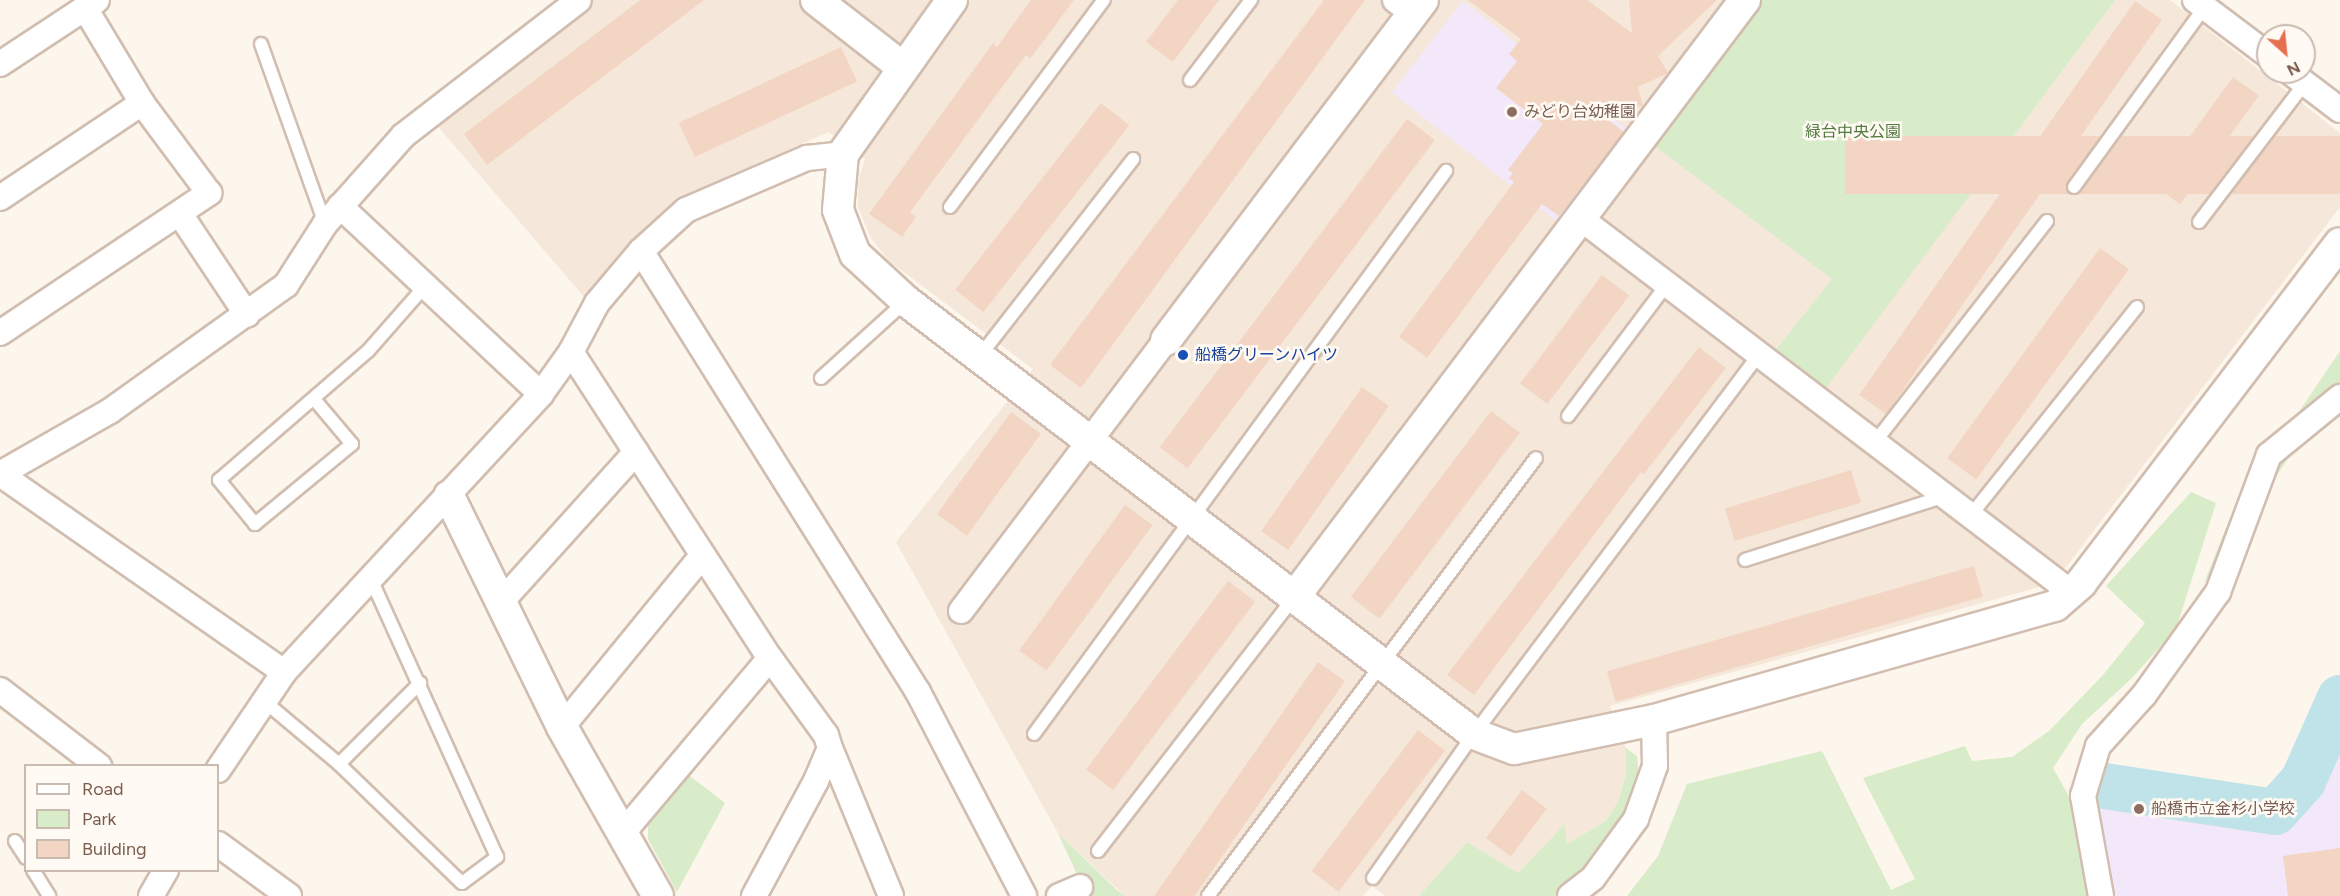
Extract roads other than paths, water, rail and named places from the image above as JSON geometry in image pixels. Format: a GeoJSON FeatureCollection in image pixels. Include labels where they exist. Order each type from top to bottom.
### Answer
{"type":"FeatureCollection","features":[{"type":"Feature","properties":{"kind":"street"},"geometry":{"type":"LineString","coordinates":[[284,672],[2,471],[110,411],[286,285],[332,215],[403,136],[579,0]]}},
{"type":"Feature","properties":{"kind":"street"},"geometry":{"type":"LineString","coordinates":[[816,0],[902,67]]}},
{"type":"Feature","properties":{"kind":"street"},"geometry":{"type":"LineString","coordinates":[[952,0],[902,67],[843,154],[837,210],[844,232],[867,267],[906,301],[978,357],[1093,440],[1474,734],[1514,749],[1654,720],[2034,614],[2055,606],[2072,593],[2340,243]]}},
{"type":"Feature","properties":{"kind":"street"},"geometry":{"type":"LineString","coordinates":[[1295,596],[1745,0]]}},
{"type":"Feature","properties":{"kind":"street"},"geometry":{"type":"LineString","coordinates":[[0,64],[91,4],[142,103],[208,193],[0,333]]}},
{"type":"Feature","properties":{"kind":"street"},"geometry":{"type":"LineString","coordinates":[[2200,4],[2256,46]]}},
{"type":"Feature","properties":{"kind":"street"},"geometry":{"type":"LineString","coordinates":[[961,611],[1093,440],[1410,5]]}},
{"type":"Feature","properties":{"kind":"street"},"geometry":{"type":"LineString","coordinates":[[2307,84],[2340,110]]}},
{"type":"Feature","properties":{"kind":"street"},"geometry":{"type":"LineString","coordinates":[[0,198],[142,103]]}},
{"type":"Feature","properties":{"kind":"street"},"geometry":{"type":"LineString","coordinates":[[219,768],[284,672],[372,581],[541,394],[571,352],[597,303],[641,250],[686,210],[807,158],[843,154]]}},
{"type":"Feature","properties":{"kind":"street"},"geometry":{"type":"LineString","coordinates":[[180,214],[247,315]]}},
{"type":"Feature","properties":{"kind":"street"},"geometry":{"type":"LineString","coordinates":[[332,215],[426,285],[541,394]]}},
{"type":"Feature","properties":{"kind":"street"},"geometry":{"type":"LineString","coordinates":[[1580,218],[2072,593]]}},
{"type":"Feature","properties":{"kind":"street"},"geometry":{"type":"LineString","coordinates":[[641,250],[918,692],[1024,896]]}},
{"type":"Feature","properties":{"kind":"street"},"geometry":{"type":"LineString","coordinates":[[571,352],[770,658],[826,735],[891,896]]}},
{"type":"Feature","properties":{"kind":"street"},"geometry":{"type":"LineString","coordinates":[[2101,896],[2083,796],[2098,746],[2145,695],[2218,592],[2269,455],[2340,397]]}},
{"type":"Feature","properties":{"kind":"street"},"geometry":{"type":"LineString","coordinates":[[501,602],[636,452]]}},
{"type":"Feature","properties":{"kind":"street"},"geometry":{"type":"LineString","coordinates":[[449,496],[562,727],[621,835],[658,896]]}},
{"type":"Feature","properties":{"kind":"street"},"geometry":{"type":"LineString","coordinates":[[562,727],[704,555]]}},
{"type":"Feature","properties":{"kind":"street"},"geometry":{"type":"LineString","coordinates":[[621,835],[770,658]]}},
{"type":"Feature","properties":{"kind":"street"},"geometry":{"type":"LineString","coordinates":[[0,690],[98,764]]}},
{"type":"Feature","properties":{"kind":"street"},"geometry":{"type":"LineString","coordinates":[[1570,896],[1593,878],[1636,819],[1654,774],[1654,720]]}},
{"type":"Feature","properties":{"kind":"street"},"geometry":{"type":"LineString","coordinates":[[754,896],[830,748]]}},
{"type":"Feature","properties":{"kind":"street"},"geometry":{"type":"LineString","coordinates":[[219,845],[289,896]]}},
{"type":"Feature","properties":{"kind":"street"},"geometry":{"type":"LineString","coordinates":[[151,896],[165,872]]}},
{"type":"Feature","properties":{"kind":"lane"},"geometry":{"type":"LineString","coordinates":[[950,207],[1104,0]]}},
{"type":"Feature","properties":{"kind":"lane"},"geometry":{"type":"LineString","coordinates":[[1190,80],[1251,0]]}},
{"type":"Feature","properties":{"kind":"lane"},"geometry":{"type":"LineString","coordinates":[[2074,188],[2200,4]]}},
{"type":"Feature","properties":{"kind":"lane"},"geometry":{"type":"LineString","coordinates":[[261,44],[332,215]]}},
{"type":"Feature","properties":{"kind":"lane"},"geometry":{"type":"LineString","coordinates":[[2199,222],[2293,84]]}},
{"type":"Feature","properties":{"kind":"lane"},"geometry":{"type":"LineString","coordinates":[[978,357],[1133,159]]}},
{"type":"Feature","properties":{"kind":"lane"},"geometry":{"type":"LineString","coordinates":[[1034,734],[1191,516],[1446,171]]}},
{"type":"Feature","properties":{"kind":"lane"},"geometry":{"type":"LineString","coordinates":[[1875,442],[2047,221]]}},
{"type":"Feature","properties":{"kind":"lane"},"geometry":{"type":"LineString","coordinates":[[1568,416],[1667,284]]}},
{"type":"Feature","properties":{"kind":"lane"},"geometry":{"type":"LineString","coordinates":[[314,399],[352,444],[255,524],[219,480],[368,351],[426,285]]}},
{"type":"Feature","properties":{"kind":"lane"},"geometry":{"type":"LineString","coordinates":[[821,378],[906,301]]}},
{"type":"Feature","properties":{"kind":"lane"},"geometry":{"type":"LineString","coordinates":[[1971,515],[2137,307]]}},
{"type":"Feature","properties":{"kind":"lane"},"geometry":{"type":"LineString","coordinates":[[1373,878],[1474,734],[1759,354]]}},
{"type":"Feature","properties":{"kind":"lane"},"geometry":{"type":"LineString","coordinates":[[1208,896],[1380,662],[1536,458]]}},
{"type":"Feature","properties":{"kind":"lane"},"geometry":{"type":"LineString","coordinates":[[1744,561],[1946,496]]}},
{"type":"Feature","properties":{"kind":"lane"},"geometry":{"type":"LineString","coordinates":[[264,701],[339,764],[462,883],[497,856],[372,581]]}},
{"type":"Feature","properties":{"kind":"lane"},"geometry":{"type":"LineString","coordinates":[[1098,851],[1295,596]]}},
{"type":"Feature","properties":{"kind":"lane"},"geometry":{"type":"LineString","coordinates":[[339,764],[420,683]]}},
{"type":"Feature","properties":{"kind":"lane"},"geometry":{"type":"LineString","coordinates":[[15,841],[24,855]]}},
{"type":"Feature","properties":{"kind":"lane"},"geometry":{"type":"LineString","coordinates":[[34,872],[49,896]]}},
{"type":"Feature","properties":{"kind":"waterway"},"geometry":{"type":"LineString","coordinates":[[2098,785],[2275,812],[2303,781],[2340,698]]}},
{"type":"Feature","properties":{"kind":"place","name":"みどり台幼稚園"},"geometry":{"type":"Point","coordinates":[1512,112]}},
{"type":"Feature","properties":{"kind":"place","name":"船橋グリーンハイツ"},"geometry":{"type":"Point","coordinates":[1183,355]}},
{"type":"Feature","properties":{"kind":"place","name":"船橋市立金杉小学校"},"geometry":{"type":"Point","coordinates":[2139,809]}},
{"type":"Feature","properties":{"kind":"park label","name":"緑台中央公園"},"geometry":{"type":"Point","coordinates":[1853,132]}}]}
